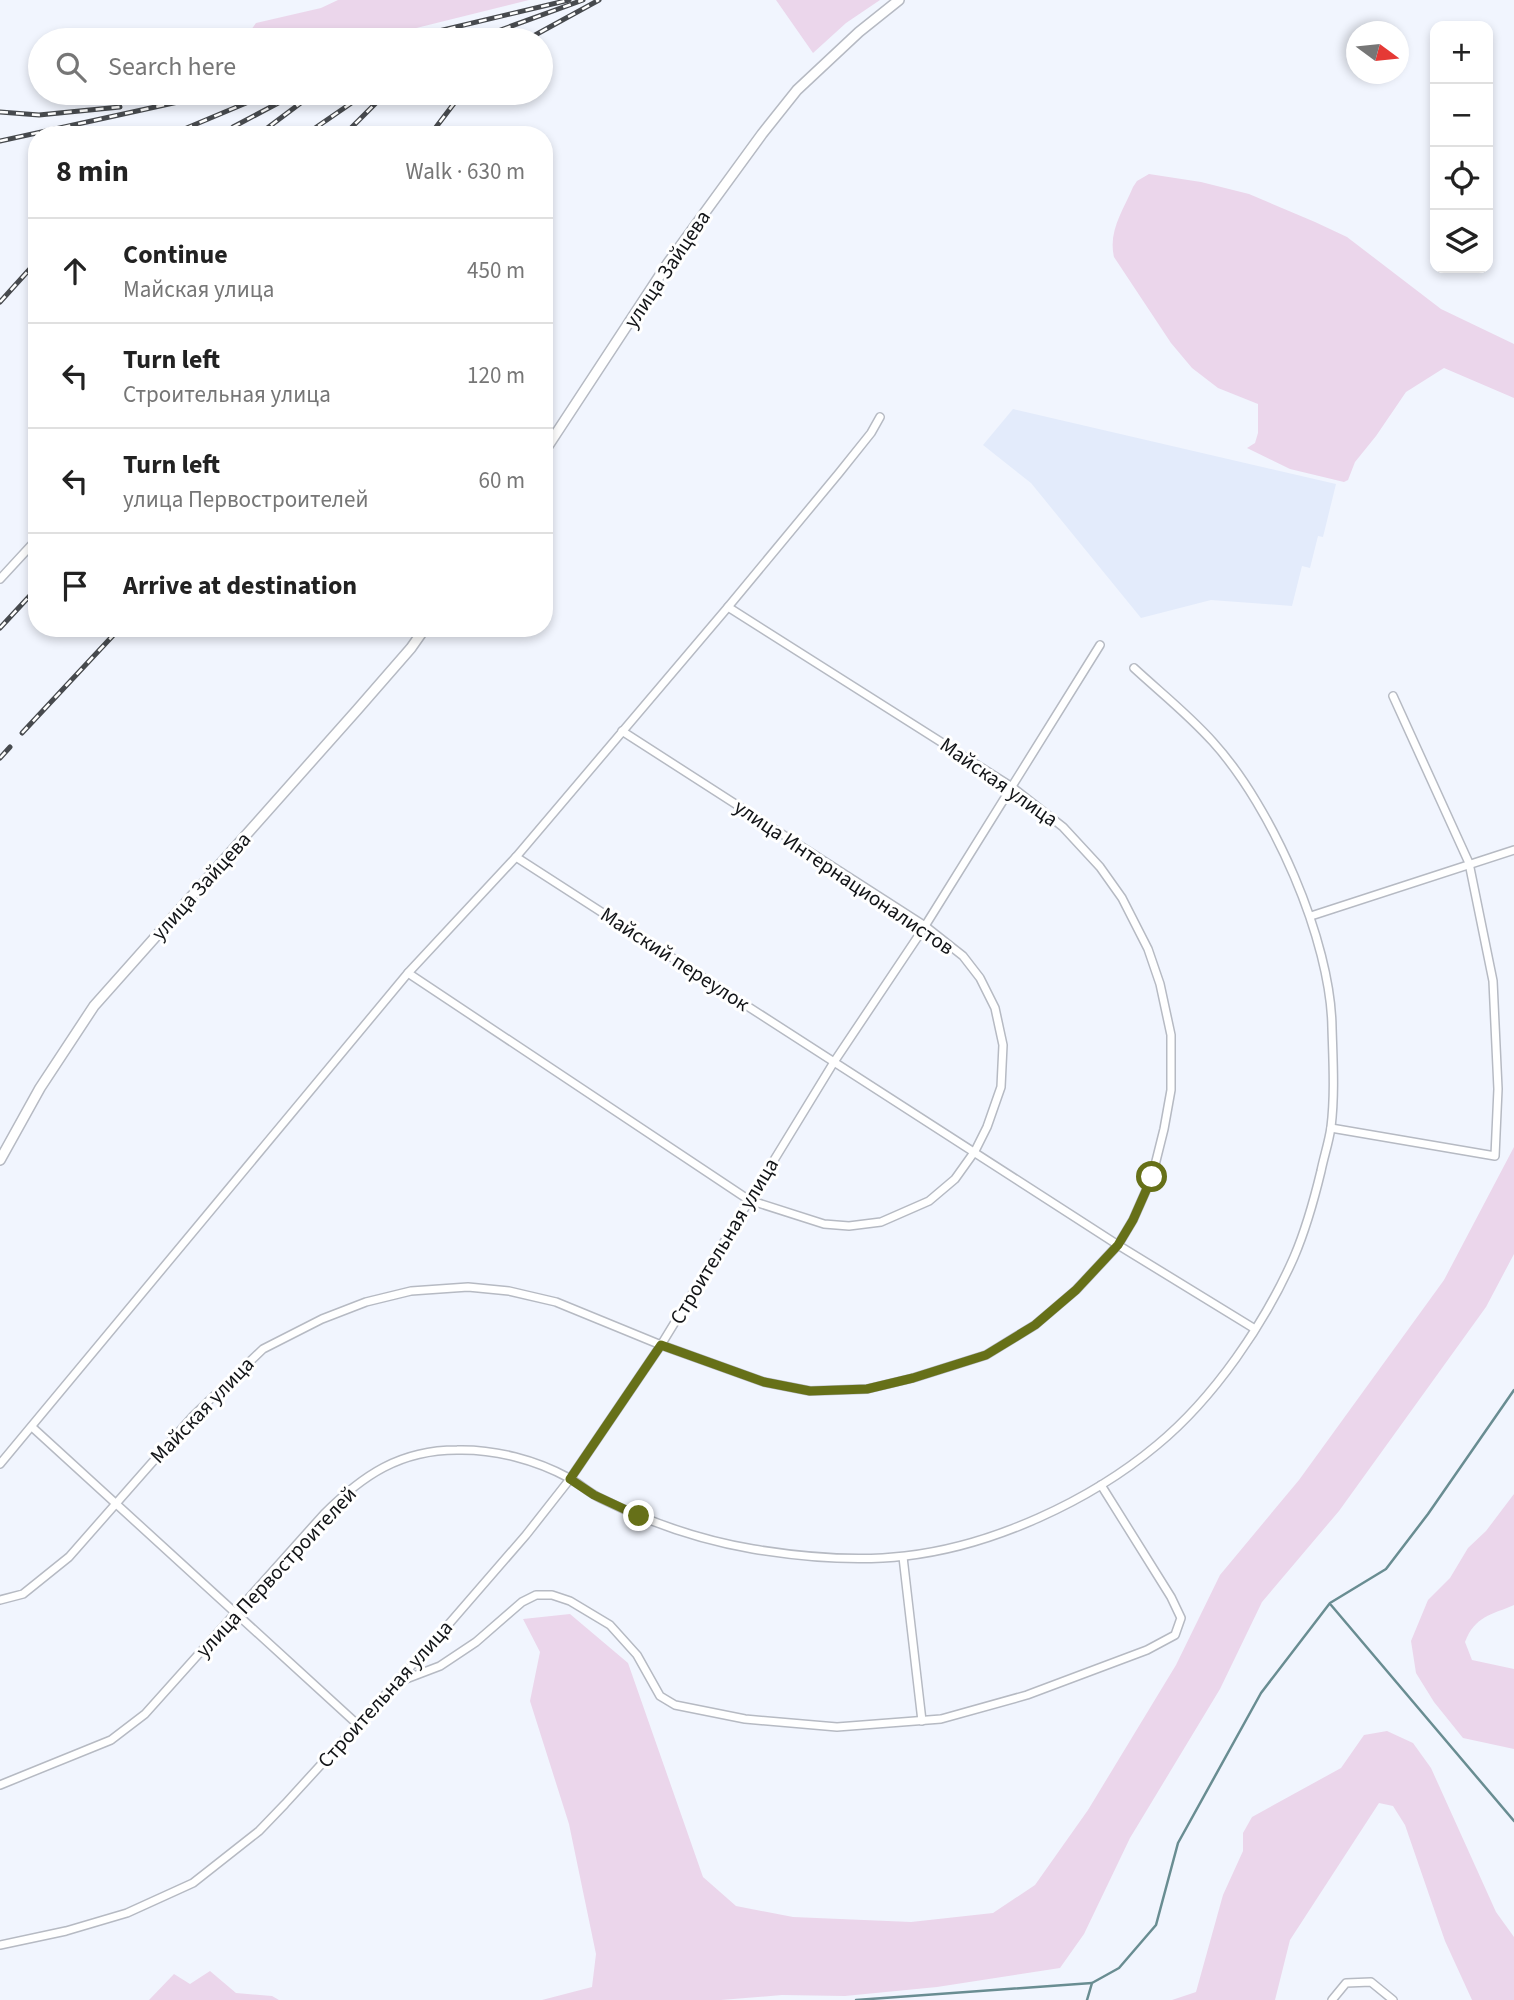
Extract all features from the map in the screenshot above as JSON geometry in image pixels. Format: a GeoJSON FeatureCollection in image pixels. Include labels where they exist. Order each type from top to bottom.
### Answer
{"type":"FeatureCollection","features":[{"type":"Feature","properties":{"kind":"street","name":"улица Зайцева"},"geometry":{"type":"LineString","coordinates":[[553,438],[668,262],[762,134],[797,90],[859,32],[899,0]]}},
{"type":"Feature","properties":{"kind":"street"},"geometry":{"type":"LineString","coordinates":[[0,1464],[408,973],[516,857],[727,607],[855,453],[880,417]]}},
{"type":"Feature","properties":{"kind":"street"},"geometry":{"type":"LineString","coordinates":[[0,579],[28,549]]}},
{"type":"Feature","properties":{"kind":"street","name":"Майская улица"},"geometry":{"type":"LineString","coordinates":[[0,1600],[23,1594],[69,1557],[193,1416],[262,1349],[322,1319],[366,1302],[411,1291],[468,1287],[509,1291],[556,1302],[661,1345],[764,1382],[810,1391],[867,1389],[986,1355],[1035,1325],[1076,1290],[1118,1245],[1133,1220],[1152,1177],[1171,1090],[1171,1035],[1160,984],[1148,949],[1122,898],[1100,867],[1063,827],[1012,787],[727,607]]}},
{"type":"Feature","properties":{"kind":"street","name":"улица Зайцева"},"geometry":{"type":"LineString","coordinates":[[0,1160],[40,1088],[94,1006],[419,637]]}},
{"type":"Feature","properties":{"kind":"street","name":"Строительная улица"},"geometry":{"type":"LineString","coordinates":[[0,1945],[66,1931],[127,1913],[193,1883],[259,1831],[526,1535],[570,1479],[661,1345],[834,1062],[925,926],[1100,645]]}},
{"type":"Feature","properties":{"kind":"street","name":"улица Первостроителей"},"geometry":{"type":"LineString","coordinates":[[0,1784],[73,1757],[119,1734],[145,1714],[351,1486],[388,1464],[419,1453],[459,1450],[531,1461],[639,1516],[710,1541],[755,1550],[823,1558],[903,1557],[985,1538],[1030,1522],[1101,1485],[1158,1444],[1177,1426],[1205,1398],[1255,1329],[1294,1257],[1313,1203],[1331,1128],[1332,1009],[1311,916],[1277,840],[1247,785],[1213,741],[1134,668]]}},
{"type":"Feature","properties":{"kind":"street"},"geometry":{"type":"LineString","coordinates":[[1331,1128],[1495,1156],[1498,1089],[1493,981],[1469,863],[1392,696]]}},
{"type":"Feature","properties":{"kind":"street","name":"улица Интернационалистов"},"geometry":{"type":"LineString","coordinates":[[408,973],[750,1200],[824,1224],[849,1226],[881,1222],[929,1201],[955,1179],[975,1151],[987,1127],[1001,1087],[1003,1045],[995,1008],[980,978],[963,956],[925,926],[622,731]]}},
{"type":"Feature","properties":{"kind":"street"},"geometry":{"type":"LineString","coordinates":[[1311,916],[1514,850]]}},
{"type":"Feature","properties":{"kind":"street","name":"Майский переулок"},"geometry":{"type":"LineString","coordinates":[[516,857],[1118,1245],[1255,1329]]}},
{"type":"Feature","properties":{"kind":"street"},"geometry":{"type":"LineString","coordinates":[[32,1427],[356,1723]]}},
{"type":"Feature","properties":{"kind":"street"},"geometry":{"type":"LineString","coordinates":[[396,1682],[440,1666],[476,1642],[522,1602],[536,1595],[552,1595],[570,1601],[610,1625],[637,1655],[660,1696],[676,1705],[745,1719],[837,1727],[941,1720],[1027,1695],[1147,1650],[1175,1634],[1181,1618],[1171,1597],[1101,1485]]}},
{"type":"Feature","properties":{"kind":"street"},"geometry":{"type":"LineString","coordinates":[[903,1557],[922,1721]]}},
{"type":"Feature","properties":{"kind":"street"},"geometry":{"type":"LineString","coordinates":[[1332,2000],[1346,1983],[1371,1982],[1393,2000]]}},
{"type":"Feature","properties":{"kind":"shaded area"},"geometry":{"type":"Polygon","coordinates":[[[338,0],[529,0],[416,28],[252,28],[256,23],[321,8],[338,0]]]}},
{"type":"Feature","properties":{"kind":"shaded area"},"geometry":{"type":"Polygon","coordinates":[[[776,0],[880,0],[846,23],[813,53],[776,0]]]}},
{"type":"Feature","properties":{"kind":"shaded area"},"geometry":{"type":"Polygon","coordinates":[[[1149,174],[1201,182],[1249,194],[1347,237],[1441,309],[1514,344],[1514,398],[1444,368],[1406,392],[1355,462],[1348,480],[1344,482],[1290,469],[1247,448],[1255,443],[1258,433],[1258,404],[1218,388],[1192,368],[1171,343],[1114,257],[1113,238],[1121,213],[1137,181],[1149,174]]]}},
{"type":"Feature","properties":{"kind":"shaded area"},"geometry":{"type":"Polygon","coordinates":[[[1013,409],[1336,484],[1323,537],[1318,536],[1310,568],[1302,566],[1292,606],[1211,600],[1141,618],[1031,483],[983,445],[1013,409]]]}},
{"type":"Feature","properties":{"kind":"shaded area"},"geometry":{"type":"Polygon","coordinates":[[[1514,1147],[1514,1254],[1486,1307],[1339,1511],[1262,1602],[1220,1689],[1130,1838],[1084,1934],[1060,1968],[937,1987],[845,1996],[782,1995],[721,2000],[542,2000],[592,1987],[596,1954],[569,1824],[530,1701],[540,1652],[523,1619],[570,1614],[628,1663],[703,1877],[736,1906],[793,1917],[911,1922],[993,1913],[1035,1885],[1088,1810],[1176,1665],[1220,1575],[1299,1480],[1444,1280],[1514,1147]]]}},
{"type":"Feature","properties":{"kind":"shaded area"},"geometry":{"type":"Polygon","coordinates":[[[1514,1494],[1514,1605],[1479,1622],[1465,1642],[1472,1660],[1514,1669],[1514,1749],[1463,1738],[1434,1702],[1416,1673],[1411,1641],[1428,1600],[1450,1578],[1468,1548],[1486,1531],[1514,1494]]]}},
{"type":"Feature","properties":{"kind":"shaded area"},"geometry":{"type":"Polygon","coordinates":[[[1387,1731],[1413,1743],[1431,1768],[1496,1912],[1514,1937],[1514,2000],[1472,2000],[1445,1941],[1405,1825],[1393,1806],[1379,1803],[1290,1940],[1275,2000],[1172,2000],[1196,1992],[1223,1895],[1243,1851],[1243,1833],[1252,1817],[1341,1768],[1364,1735],[1387,1731]]]}},
{"type":"Feature","properties":{"kind":"shaded area"},"geometry":{"type":"Polygon","coordinates":[[[210,1971],[236,1993],[272,1996],[279,2000],[149,2000],[174,1974],[190,1984],[210,1971]]]}},
{"type":"Feature","properties":{"kind":"waterway"},"geometry":{"type":"LineString","coordinates":[[1087,2000],[1092,1983],[1119,1968],[1156,1925],[1178,1843],[1261,1693],[1330,1603],[1386,1569],[1428,1514],[1514,1390]]}},
{"type":"Feature","properties":{"kind":"waterway"},"geometry":{"type":"LineString","coordinates":[[1331,1605],[1514,1821]]}},
{"type":"Feature","properties":{"kind":"waterway"},"geometry":{"type":"LineString","coordinates":[[856,2000],[1092,1983]]}},
{"type":"Feature","properties":{"kind":"railway"},"geometry":{"type":"LineString","coordinates":[[451,28],[569,0]]}},
{"type":"Feature","properties":{"kind":"railway"},"geometry":{"type":"LineString","coordinates":[[506,28],[583,0]]}},
{"type":"Feature","properties":{"kind":"railway"},"geometry":{"type":"LineString","coordinates":[[548,28],[599,0]]}},
{"type":"Feature","properties":{"kind":"railway"},"geometry":{"type":"LineString","coordinates":[[68,126],[164,105]]}},
{"type":"Feature","properties":{"kind":"railway"},"geometry":{"type":"LineString","coordinates":[[191,126],[241,105]]}},
{"type":"Feature","properties":{"kind":"railway"},"geometry":{"type":"LineString","coordinates":[[235,126],[274,105]]}},
{"type":"Feature","properties":{"kind":"railway"},"geometry":{"type":"LineString","coordinates":[[270,126],[298,105]]}},
{"type":"Feature","properties":{"kind":"railway"},"geometry":{"type":"LineString","coordinates":[[318,126],[349,105]]}},
{"type":"Feature","properties":{"kind":"railway"},"geometry":{"type":"LineString","coordinates":[[353,126],[374,105]]}},
{"type":"Feature","properties":{"kind":"railway"},"geometry":{"type":"LineString","coordinates":[[437,126],[453,105]]}},
{"type":"Feature","properties":{"kind":"railway"},"geometry":{"type":"LineString","coordinates":[[0,112],[39,115],[120,107]]}},
{"type":"Feature","properties":{"kind":"railway"},"geometry":{"type":"LineString","coordinates":[[0,141],[28,135]]}},
{"type":"Feature","properties":{"kind":"railway"},"geometry":{"type":"LineString","coordinates":[[0,302],[28,271]]}},
{"type":"Feature","properties":{"kind":"railway"},"geometry":{"type":"LineString","coordinates":[[0,628],[28,598]]}},
{"type":"Feature","properties":{"kind":"railway"},"geometry":{"type":"LineString","coordinates":[[22,733],[112,637]]}},
{"type":"Feature","properties":{"kind":"railway"},"geometry":{"type":"LineString","coordinates":[[0,758],[10,747]]}},
{"type":"Feature","properties":{"kind":"route"},"geometry":{"type":"LineString","coordinates":[[639,1516],[594,1495],[570,1479],[661,1345],[764,1382],[810,1391],[867,1389],[986,1355],[1035,1325],[1076,1290],[1118,1245],[1133,1220],[1152,1177]]}}]}
